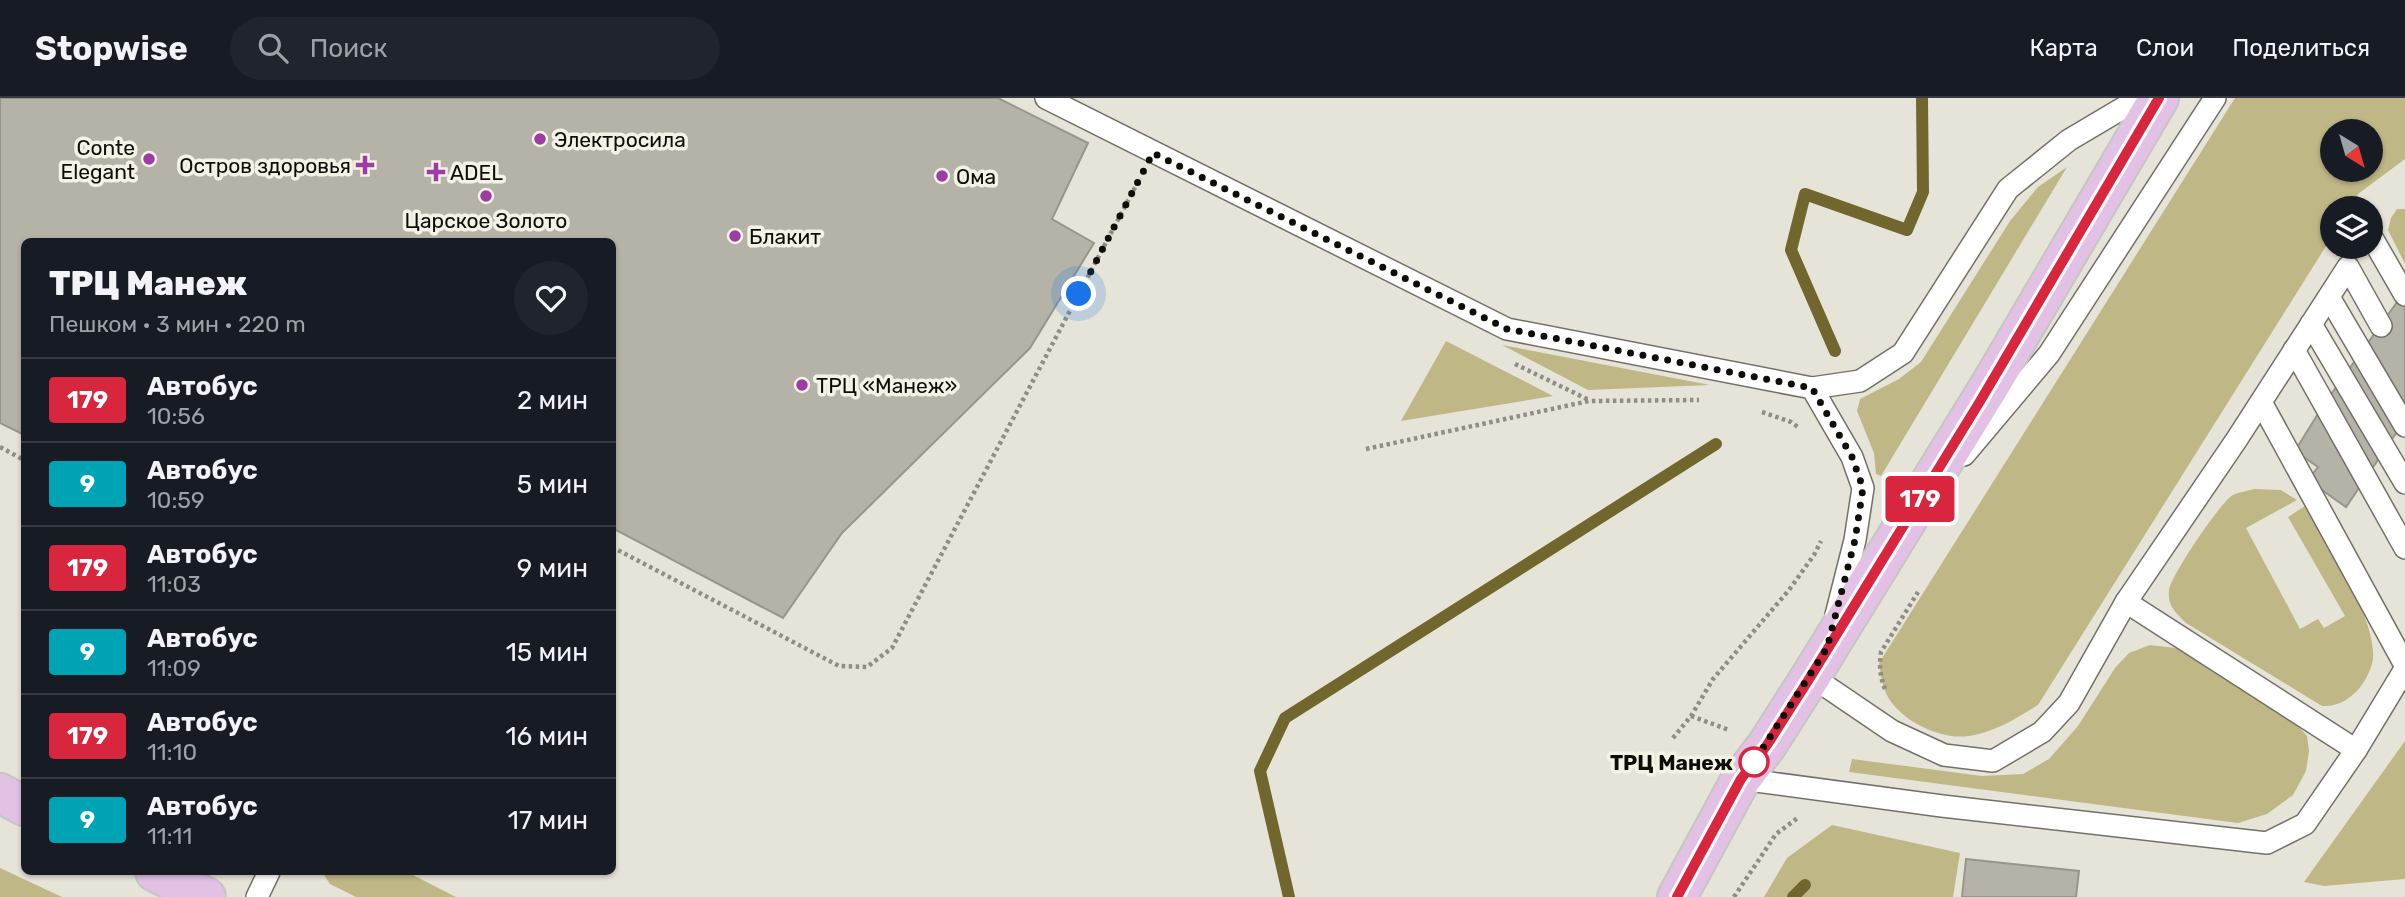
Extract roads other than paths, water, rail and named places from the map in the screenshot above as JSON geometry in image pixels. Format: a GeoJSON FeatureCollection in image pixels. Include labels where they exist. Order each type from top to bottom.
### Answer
{"type":"FeatureCollection","features":[{"type":"Feature","properties":{"kind":"main road"},"geometry":{"type":"LineString","coordinates":[[1677,897],[1741,779],[1767,745],[1999,371],[2159,98]]}},
{"type":"Feature","properties":{"kind":"main road"},"geometry":{"type":"LineString","coordinates":[[0,793],[21,804]]}},
{"type":"Feature","properties":{"kind":"main road"},"geometry":{"type":"LineString","coordinates":[[161,875],[206,897]]}},
{"type":"Feature","properties":{"kind":"lane"},"geometry":{"type":"LineString","coordinates":[[1046,98],[1507,329],[1812,388],[1860,381],[1903,353],[2008,189],[2069,140],[2140,98]]}},
{"type":"Feature","properties":{"kind":"lane"},"geometry":{"type":"LineString","coordinates":[[1902,529],[2049,354],[2215,98]]}},
{"type":"Feature","properties":{"kind":"lane"},"geometry":{"type":"LineString","coordinates":[[2383,257],[2405,295]]}},
{"type":"Feature","properties":{"kind":"lane"},"geometry":{"type":"LineString","coordinates":[[1812,388],[1852,457],[1863,488],[1855,540],[1819,662],[1892,731],[1944,755],[1993,761],[2042,732],[2069,703],[2126,603],[2348,267],[2381,326]]}},
{"type":"Feature","properties":{"kind":"lane"},"geometry":{"type":"LineString","coordinates":[[2329,296],[2405,426]]}},
{"type":"Feature","properties":{"kind":"lane"},"geometry":{"type":"LineString","coordinates":[[2311,324],[2405,483]]}},
{"type":"Feature","properties":{"kind":"lane"},"geometry":{"type":"LineString","coordinates":[[2294,350],[2405,548]]}},
{"type":"Feature","properties":{"kind":"lane"},"geometry":{"type":"LineString","coordinates":[[1741,779],[1942,806],[2267,843],[2305,824],[2356,750],[2405,667],[2261,402]]}},
{"type":"Feature","properties":{"kind":"lane"},"geometry":{"type":"LineString","coordinates":[[2126,603],[2356,750]]}},
{"type":"Feature","properties":{"kind":"lane"},"geometry":{"type":"LineString","coordinates":[[257,897],[268,875]]}},
{"type":"Feature","properties":{"kind":"waterway"},"geometry":{"type":"LineString","coordinates":[[1835,351],[1791,250],[1805,194],[1907,230],[1923,192],[1922,98]]}},
{"type":"Feature","properties":{"kind":"waterway"},"geometry":{"type":"LineString","coordinates":[[1289,897],[1260,771],[1285,718],[1716,444]]}},
{"type":"Feature","properties":{"kind":"waterway"},"geometry":{"type":"LineString","coordinates":[[1793,897],[1805,885]]}},
{"type":"Feature","properties":{"kind":"place","name":"Электросила"},"geometry":{"type":"Point","coordinates":[540,139]}},
{"type":"Feature","properties":{"kind":"place","name":"Conte Elegant"},"geometry":{"type":"Point","coordinates":[149,159]}},
{"type":"Feature","properties":{"kind":"place","name":"Остров здоровья"},"geometry":{"type":"Point","coordinates":[365,165]}},
{"type":"Feature","properties":{"kind":"place","name":"ADEL"},"geometry":{"type":"Point","coordinates":[436,172]}},
{"type":"Feature","properties":{"kind":"place","name":"Ома"},"geometry":{"type":"Point","coordinates":[942,176]}},
{"type":"Feature","properties":{"kind":"place","name":"Царское Золото"},"geometry":{"type":"Point","coordinates":[486,196]}},
{"type":"Feature","properties":{"kind":"place","name":"Блакит"},"geometry":{"type":"Point","coordinates":[735,236]}},
{"type":"Feature","properties":{"kind":"place","name":"ТРЦ «Манеж»"},"geometry":{"type":"Point","coordinates":[802,385]}},
{"type":"Feature","properties":{"kind":"place","name":"ТРЦ Манеж"},"geometry":{"type":"Point","coordinates":[1754,762]}}]}
